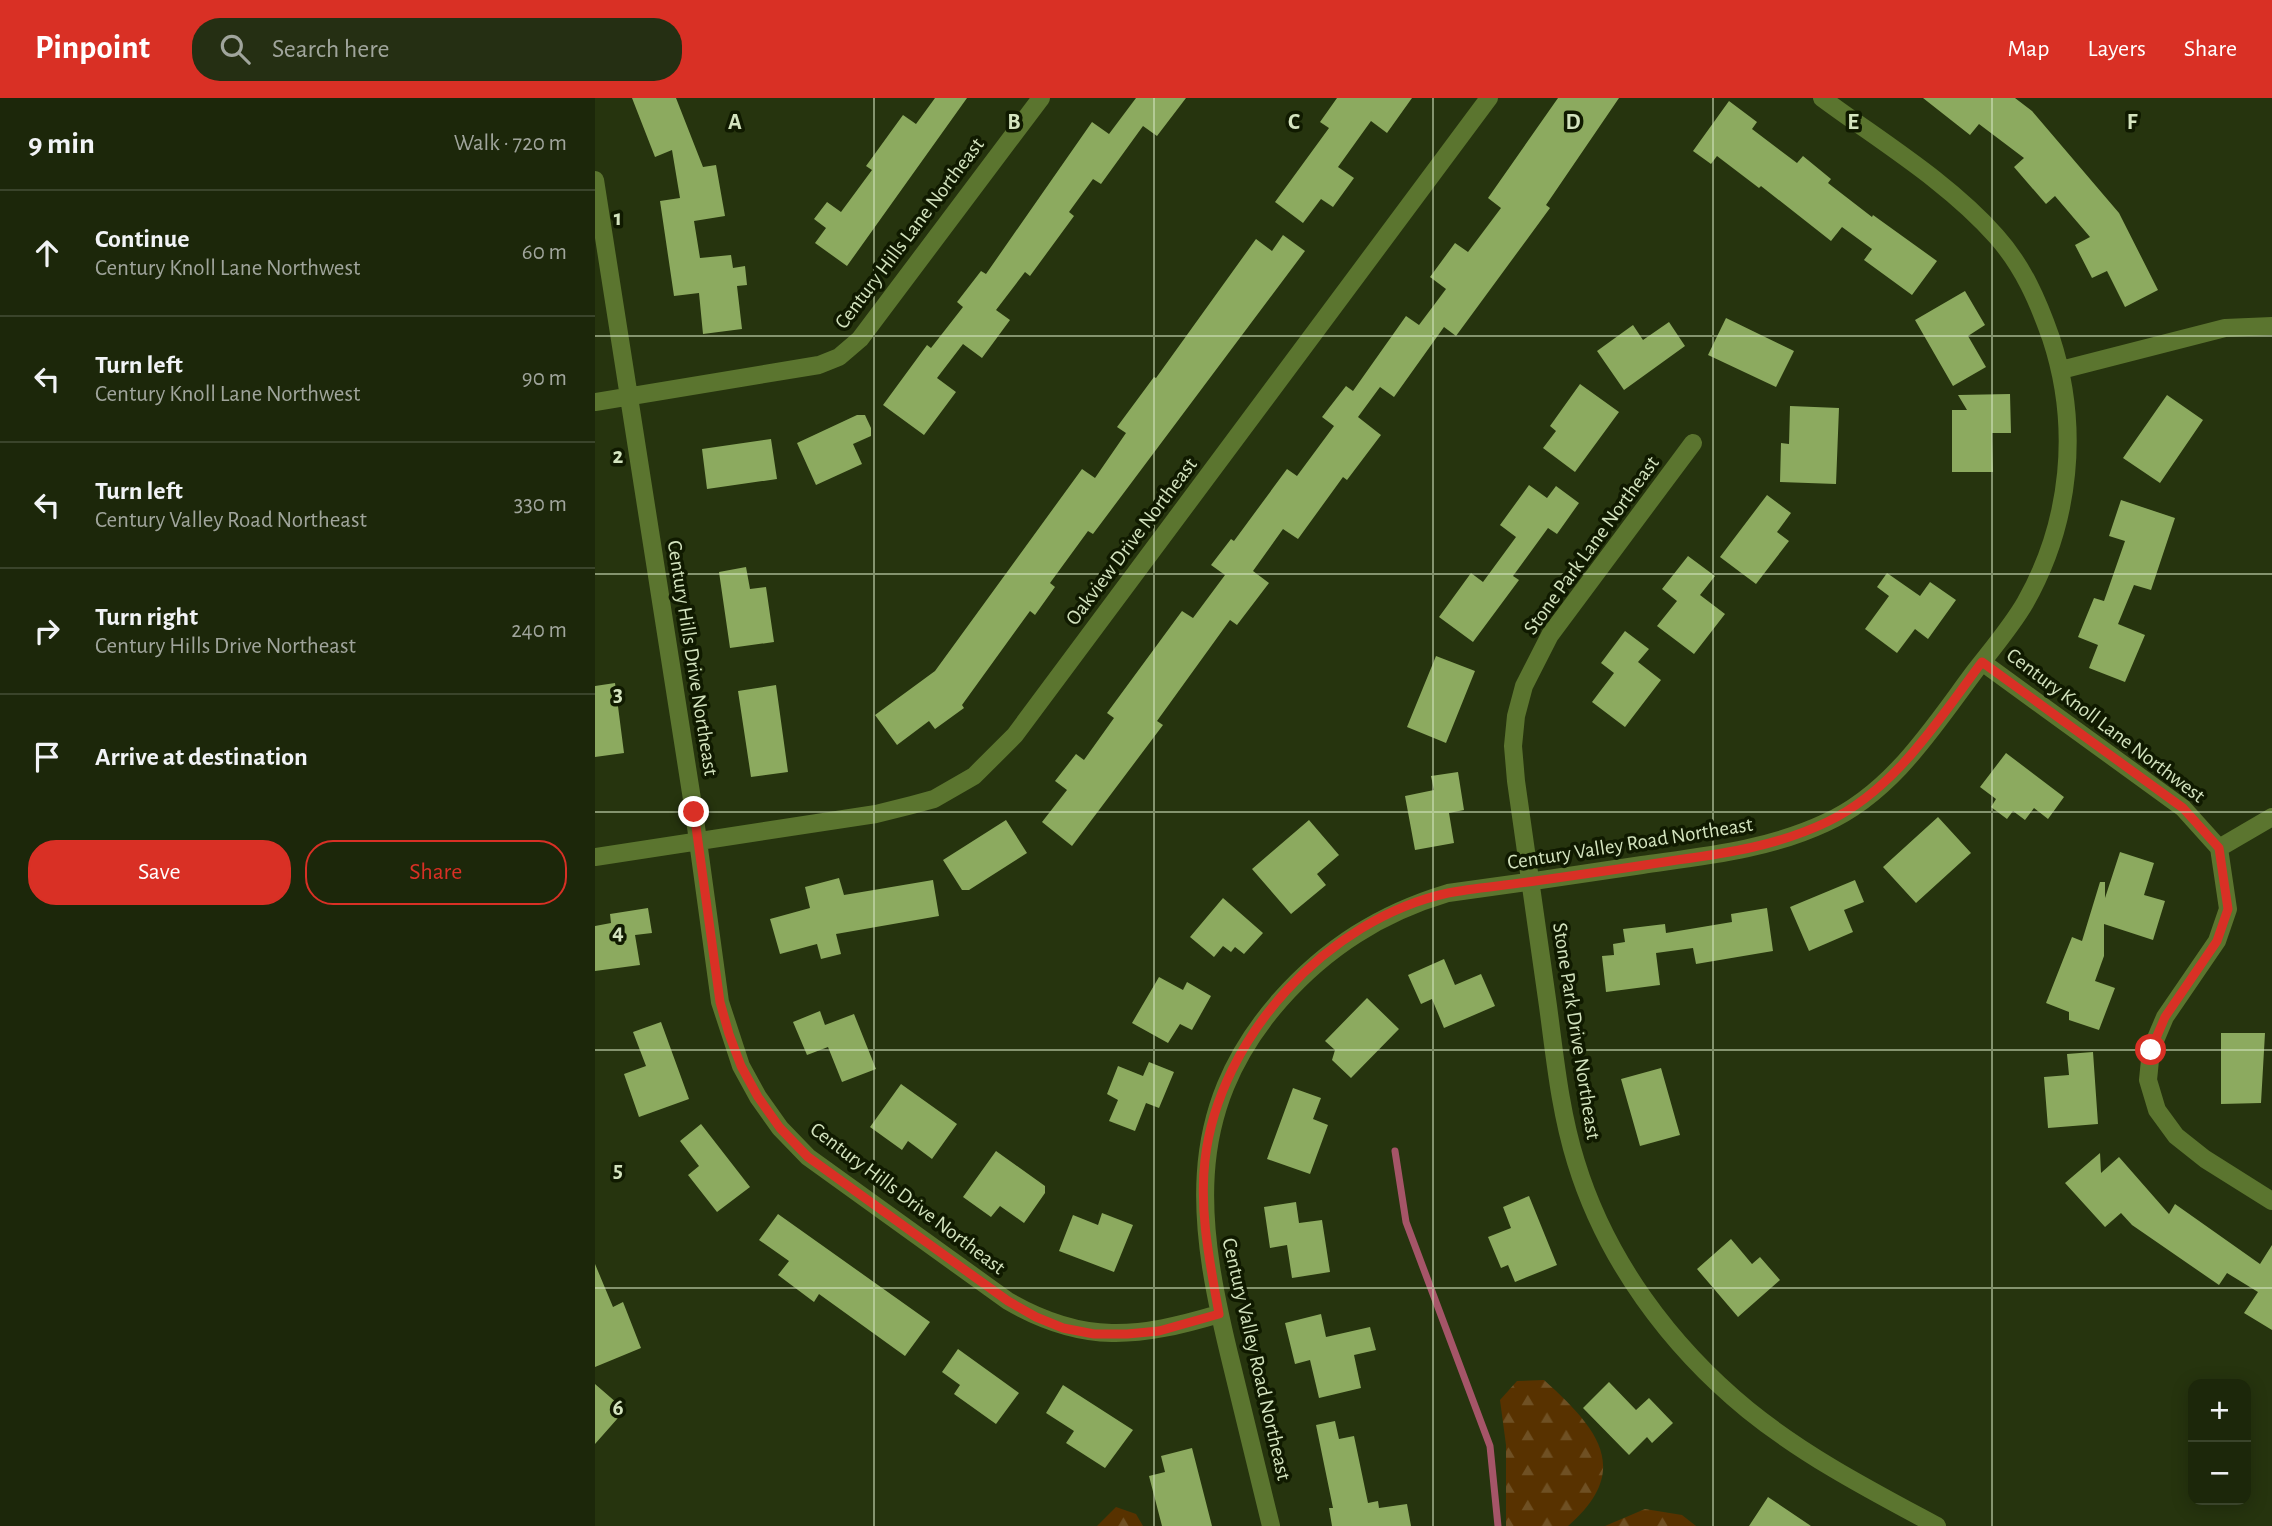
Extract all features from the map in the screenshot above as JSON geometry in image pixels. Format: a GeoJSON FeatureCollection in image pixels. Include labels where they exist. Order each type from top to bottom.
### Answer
{"type":"FeatureCollection","features":[{"type":"Feature","properties":{"kind":"street","name":"Century Hills Lane Northeast"},"geometry":{"type":"LineString","coordinates":[[595,402],[792,371],[839,357],[860,339],[1041,98]]}},
{"type":"Feature","properties":{"kind":"street","name":"Oakview Drive Northeast"},"geometry":{"type":"LineString","coordinates":[[595,857],[912,805],[955,789],[995,758],[1024,724],[1489,98]]}},
{"type":"Feature","properties":{"kind":"street","name":"Century Valley Road Northeast"},"geometry":{"type":"LineString","coordinates":[[1271,1526],[1219,1314],[1206,1239],[1203,1197],[1205,1158],[1214,1119],[1247,1043],[1268,1014],[1320,960],[1349,936],[1385,916],[1448,893],[1749,850],[1829,822],[1881,785],[1912,754],[2024,604],[2054,533],[2069,456],[2069,421],[2061,370],[2038,301],[2020,267],[1997,237],[1946,190],[1822,98]]}},
{"type":"Feature","properties":{"kind":"street","name":"Century Hills Drive Northeast"},"geometry":{"type":"LineString","coordinates":[[595,180],[698,842],[720,1002],[741,1066],[758,1097],[780,1128],[808,1157],[1008,1301],[1036,1317],[1063,1328],[1094,1334],[1127,1334],[1159,1331],[1219,1314]]}},
{"type":"Feature","properties":{"kind":"street"},"geometry":{"type":"LineString","coordinates":[[2061,370],[2225,328],[2272,326]]}},
{"type":"Feature","properties":{"kind":"street","name":"Stone Park Lane Northeast"},"geometry":{"type":"LineString","coordinates":[[1530,882],[1513,746],[1524,686],[1550,635],[1693,443]]}},
{"type":"Feature","properties":{"kind":"street","name":"Century Knoll Lane Northwest"},"geometry":{"type":"LineString","coordinates":[[1982,662],[2183,808],[2219,848]]}},
{"type":"Feature","properties":{"kind":"street"},"geometry":{"type":"LineString","coordinates":[[2272,817],[2219,848],[2228,909],[2217,941],[2165,1017],[2151,1050],[2148,1080],[2157,1110],[2176,1136],[2205,1159],[2272,1201]]}},
{"type":"Feature","properties":{"kind":"street","name":"Stone Park Drive Northeast"},"geometry":{"type":"LineString","coordinates":[[1530,882],[1562,1108],[1576,1163],[1597,1217],[1642,1297],[1686,1352],[1748,1410],[1833,1470],[1937,1526]]}},
{"type":"Feature","properties":{"kind":"green space"},"geometry":{"type":"Polygon","coordinates":[[[1544,1380],[1563,1397],[1592,1432],[1600,1449],[1603,1467],[1599,1486],[1588,1505],[1568,1526],[1506,1526],[1506,1445],[1500,1400],[1517,1381],[1544,1380]]]}},
{"type":"Feature","properties":{"kind":"green space"},"geometry":{"type":"Polygon","coordinates":[[[1116,1507],[1136,1514],[1143,1526],[1097,1526],[1116,1507]]]}},
{"type":"Feature","properties":{"kind":"green space"},"geometry":{"type":"Polygon","coordinates":[[[1645,1509],[1682,1515],[1696,1526],[1605,1526],[1645,1509]]]}},
{"type":"Feature","properties":{"kind":"building"},"geometry":{"type":"Polygon","coordinates":[[[632,98],[676,98],[703,167],[716,165],[725,216],[694,221],[700,258],[731,255],[733,268],[745,266],[747,285],[737,286],[742,329],[703,334],[699,293],[674,296],[660,201],[680,198],[672,150],[655,157],[632,98]]]}},
{"type":"Feature","properties":{"kind":"building"},"geometry":{"type":"Polygon","coordinates":[[[935,98],[967,98],[847,266],[815,243],[826,228],[814,219],[827,202],[841,212],[872,170],[866,166],[903,115],[916,124],[935,98]]]}},
{"type":"Feature","properties":{"kind":"building"},"geometry":{"type":"Polygon","coordinates":[[[1136,98],[1186,98],[1157,136],[1143,126],[1101,184],[1093,179],[1069,212],[1074,216],[1030,276],[1025,272],[996,310],[1010,320],[982,358],[963,344],[937,378],[956,392],[924,435],[883,405],[927,345],[931,348],[963,307],[957,302],[981,271],[986,274],[1092,122],[1109,134],[1136,98]]]}},
{"type":"Feature","properties":{"kind":"building"},"geometry":{"type":"Polygon","coordinates":[[[1337,98],[1412,98],[1387,133],[1371,121],[1338,167],[1354,178],[1333,207],[1321,199],[1303,223],[1275,202],[1329,128],[1320,122],[1337,98]]]}},
{"type":"Feature","properties":{"kind":"building"},"geometry":{"type":"Polygon","coordinates":[[[1558,98],[1619,98],[1546,205],[1550,208],[1456,336],[1444,327],[1394,397],[1380,387],[1358,417],[1381,435],[1347,480],[1343,477],[1298,539],[1283,529],[1253,571],[1269,583],[1237,625],[1230,620],[1157,721],[1163,725],[1072,846],[1042,822],[1067,790],[1055,781],[1076,754],[1084,760],[1114,718],[1107,713],[1182,611],[1193,618],[1225,575],[1211,565],[1231,539],[1234,541],[1287,469],[1297,476],[1334,426],[1322,417],[1346,386],[1353,391],[1406,316],[1419,325],[1446,289],[1430,277],[1455,243],[1468,252],[1501,208],[1488,198],[1558,98]]]}},
{"type":"Feature","properties":{"kind":"building"},"geometry":{"type":"Polygon","coordinates":[[[1923,98],[2015,98],[2032,111],[2119,213],[2158,290],[2125,307],[2107,271],[2092,278],[2075,245],[2090,237],[2055,196],[2046,204],[2014,167],[2024,158],[1979,124],[1970,135],[1923,98]]]}},
{"type":"Feature","properties":{"kind":"building"},"geometry":{"type":"Polygon","coordinates":[[[1729,101],[1757,122],[1752,129],[1797,163],[1803,156],[1831,179],[1828,183],[1937,261],[1912,295],[1864,260],[1872,249],[1842,227],[1831,241],[1761,186],[1759,188],[1717,156],[1711,164],[1693,151],[1729,101]]]}},
{"type":"Feature","properties":{"kind":"building"},"geometry":{"type":"Polygon","coordinates":[[[1283,235],[1305,251],[1093,534],[1088,531],[1050,583],[1055,587],[1035,615],[1030,611],[962,705],[964,708],[935,729],[929,721],[897,745],[875,715],[935,671],[1082,469],[1095,478],[1126,433],[1117,427],[1154,377],[1156,378],[1256,239],[1272,251],[1283,235]]]}},
{"type":"Feature","properties":{"kind":"building"},"geometry":{"type":"Polygon","coordinates":[[[1965,291],[1985,325],[1968,336],[1986,367],[1953,386],[1915,320],[1965,291]]]}},
{"type":"Feature","properties":{"kind":"building"},"geometry":{"type":"Polygon","coordinates":[[[1726,318],[1794,351],[1776,387],[1708,355],[1726,318]]]}},
{"type":"Feature","properties":{"kind":"building"},"geometry":{"type":"Polygon","coordinates":[[[1669,322],[1685,346],[1624,390],[1597,351],[1633,325],[1643,340],[1669,322]]]}},
{"type":"Feature","properties":{"kind":"building"},"geometry":{"type":"Polygon","coordinates":[[[1580,384],[1619,412],[1575,472],[1543,448],[1556,431],[1550,426],[1580,384]]]}},
{"type":"Feature","properties":{"kind":"building"},"geometry":{"type":"Polygon","coordinates":[[[2010,394],[2011,433],[1992,433],[1993,472],[1952,472],[1952,410],[1967,410],[1958,395],[2010,394]]]}},
{"type":"Feature","properties":{"kind":"building"},"geometry":{"type":"Polygon","coordinates":[[[2167,395],[2203,420],[2160,483],[2123,458],[2167,395]]]}},
{"type":"Feature","properties":{"kind":"building"},"geometry":{"type":"Polygon","coordinates":[[[1790,406],[1839,408],[1836,484],[1780,482],[1781,443],[1789,444],[1790,406]]]}},
{"type":"Feature","properties":{"kind":"building"},"geometry":{"type":"Polygon","coordinates":[[[857,415],[865,415],[871,428],[871,436],[853,444],[862,464],[816,485],[797,443],[857,415]]]}},
{"type":"Feature","properties":{"kind":"building"},"geometry":{"type":"Polygon","coordinates":[[[771,439],[777,479],[707,489],[702,449],[771,439]]]}},
{"type":"Feature","properties":{"kind":"building"},"geometry":{"type":"Polygon","coordinates":[[[1529,485],[1547,498],[1556,486],[1579,503],[1557,534],[1548,528],[1513,576],[1519,580],[1473,642],[1439,617],[1471,573],[1483,582],[1516,537],[1500,525],[1529,485]]]}},
{"type":"Feature","properties":{"kind":"building"},"geometry":{"type":"Polygon","coordinates":[[[1767,495],[1791,513],[1777,532],[1789,541],[1756,584],[1720,557],[1767,495]]]}},
{"type":"Feature","properties":{"kind":"building"},"geometry":{"type":"Polygon","coordinates":[[[2121,500],[2175,518],[2151,590],[2134,585],[2118,624],[2145,635],[2125,682],[2089,668],[2098,645],[2078,637],[2094,598],[2104,601],[2125,541],[2109,536],[2121,500]]]}},
{"type":"Feature","properties":{"kind":"building"},"geometry":{"type":"Polygon","coordinates":[[[1688,556],[1715,576],[1700,595],[1725,614],[1694,654],[1657,626],[1677,601],[1662,589],[1688,556]]]}},
{"type":"Feature","properties":{"kind":"building"},"geometry":{"type":"Polygon","coordinates":[[[746,567],[750,589],[766,587],[774,642],[730,648],[719,572],[746,567]]]}},
{"type":"Feature","properties":{"kind":"building"},"geometry":{"type":"Polygon","coordinates":[[[1887,573],[1920,596],[1930,582],[1956,600],[1928,639],[1915,629],[1897,653],[1865,629],[1889,596],[1877,587],[1887,573]]]}},
{"type":"Feature","properties":{"kind":"building"},"geometry":{"type":"Polygon","coordinates":[[[1625,631],[1649,649],[1638,662],[1661,680],[1625,727],[1592,702],[1614,673],[1601,663],[1625,631]]]}},
{"type":"Feature","properties":{"kind":"building"},"geometry":{"type":"Polygon","coordinates":[[[1436,656],[1475,671],[1446,743],[1407,727],[1436,656]]]}},
{"type":"Feature","properties":{"kind":"building"},"geometry":{"type":"Polygon","coordinates":[[[615,683],[624,753],[595,757],[595,686],[615,683]]]}},
{"type":"Feature","properties":{"kind":"building"},"geometry":{"type":"Polygon","coordinates":[[[776,685],[788,772],[751,777],[738,691],[776,685]]]}},
{"type":"Feature","properties":{"kind":"building"},"geometry":{"type":"Polygon","coordinates":[[[2006,753],[2064,797],[2048,819],[2034,808],[2025,820],[2013,811],[2007,819],[1991,807],[1996,799],[1980,787],[2006,753]]]}},
{"type":"Feature","properties":{"kind":"building"},"geometry":{"type":"Polygon","coordinates":[[[1458,772],[1464,810],[1449,813],[1454,843],[1415,850],[1405,796],[1434,790],[1431,776],[1458,772]]]}},
{"type":"Feature","properties":{"kind":"building"},"geometry":{"type":"Polygon","coordinates":[[[1938,817],[1971,853],[1916,903],[1883,867],[1938,817]]]}},
{"type":"Feature","properties":{"kind":"building"},"geometry":{"type":"Polygon","coordinates":[[[1006,820],[1027,853],[969,890],[962,890],[943,860],[1006,820]]]}},
{"type":"Feature","properties":{"kind":"building"},"geometry":{"type":"Polygon","coordinates":[[[1309,820],[1339,855],[1317,874],[1326,885],[1291,914],[1252,869],[1309,820]]]}},
{"type":"Feature","properties":{"kind":"building"},"geometry":{"type":"Polygon","coordinates":[[[2120,852],[2154,863],[2144,895],[2165,901],[2153,940],[2104,924],[2104,956],[2095,981],[2115,988],[2099,1030],[2069,1020],[2069,1012],[2046,1003],[2072,937],[2082,941],[2100,882],[2105,882],[2105,898],[2120,852]]]}},
{"type":"Feature","properties":{"kind":"building"},"geometry":{"type":"Polygon","coordinates":[[[839,878],[844,895],[933,880],[939,916],[836,934],[841,954],[821,959],[817,944],[780,954],[770,919],[810,908],[805,887],[839,878]]]}},
{"type":"Feature","properties":{"kind":"building"},"geometry":{"type":"Polygon","coordinates":[[[1855,880],[1864,902],[1844,910],[1853,932],[1809,951],[1790,907],[1855,880]]]}},
{"type":"Feature","properties":{"kind":"building"},"geometry":{"type":"Polygon","coordinates":[[[1223,898],[1263,933],[1244,954],[1235,947],[1231,952],[1223,946],[1214,957],[1190,937],[1223,898]]]}},
{"type":"Feature","properties":{"kind":"building"},"geometry":{"type":"Polygon","coordinates":[[[648,908],[652,933],[635,935],[640,965],[595,971],[595,926],[611,923],[610,914],[648,908]]]}},
{"type":"Feature","properties":{"kind":"building"},"geometry":{"type":"Polygon","coordinates":[[[1767,908],[1773,951],[1696,964],[1693,948],[1656,953],[1660,985],[1606,992],[1602,956],[1614,955],[1613,944],[1625,942],[1623,929],[1665,924],[1666,933],[1732,922],[1731,914],[1767,908]]]}},
{"type":"Feature","properties":{"kind":"building"},"geometry":{"type":"Polygon","coordinates":[[[1444,959],[1455,985],[1481,974],[1495,1006],[1444,1028],[1432,999],[1421,1004],[1408,975],[1444,959]]]}},
{"type":"Feature","properties":{"kind":"building"},"geometry":{"type":"Polygon","coordinates":[[[1159,977],[1183,990],[1187,982],[1211,996],[1192,1030],[1180,1024],[1168,1043],[1132,1023],[1159,977]]]}},
{"type":"Feature","properties":{"kind":"building"},"geometry":{"type":"Polygon","coordinates":[[[1367,998],[1399,1029],[1351,1078],[1332,1060],[1335,1050],[1325,1041],[1367,998]]]}},
{"type":"Feature","properties":{"kind":"building"},"geometry":{"type":"Polygon","coordinates":[[[820,1011],[825,1025],[854,1014],[876,1069],[842,1082],[828,1047],[807,1055],[793,1022],[820,1011]]]}},
{"type":"Feature","properties":{"kind":"building"},"geometry":{"type":"Polygon","coordinates":[[[661,1022],[689,1099],[639,1117],[624,1074],[646,1066],[633,1032],[661,1022]]]}},
{"type":"Feature","properties":{"kind":"building"},"geometry":{"type":"Polygon","coordinates":[[[2221,1033],[2265,1033],[2261,1103],[2221,1104],[2221,1033]]]}},
{"type":"Feature","properties":{"kind":"building"},"geometry":{"type":"Polygon","coordinates":[[[2093,1052],[2098,1124],[2048,1128],[2044,1077],[2069,1075],[2067,1054],[2093,1052]]]}},
{"type":"Feature","properties":{"kind":"building"},"geometry":{"type":"Polygon","coordinates":[[[1149,1062],[1174,1072],[1159,1108],[1146,1103],[1135,1131],[1109,1121],[1118,1100],[1107,1094],[1118,1066],[1143,1076],[1149,1062]]]}},
{"type":"Feature","properties":{"kind":"building"},"geometry":{"type":"Polygon","coordinates":[[[1661,1068],[1680,1135],[1640,1146],[1621,1079],[1661,1068]]]}},
{"type":"Feature","properties":{"kind":"building"},"geometry":{"type":"Polygon","coordinates":[[[901,1084],[957,1124],[932,1159],[908,1141],[902,1150],[870,1127],[901,1084]]]}},
{"type":"Feature","properties":{"kind":"building"},"geometry":{"type":"Polygon","coordinates":[[[1293,1088],[1321,1098],[1313,1119],[1328,1125],[1310,1174],[1267,1159],[1293,1088]]]}},
{"type":"Feature","properties":{"kind":"building"},"geometry":{"type":"Polygon","coordinates":[[[701,1124],[750,1187],[717,1212],[688,1175],[699,1166],[680,1141],[701,1124]]]}},
{"type":"Feature","properties":{"kind":"building"},"geometry":{"type":"Polygon","coordinates":[[[996,1151],[1045,1186],[1045,1193],[1024,1223],[1000,1206],[991,1217],[963,1197],[996,1151]]]}},
{"type":"Feature","properties":{"kind":"building"},"geometry":{"type":"Polygon","coordinates":[[[2100,1153],[2101,1173],[2119,1157],[2169,1214],[2175,1204],[2260,1264],[2272,1245],[2272,1330],[2244,1313],[2258,1292],[2227,1273],[2219,1285],[2132,1225],[2121,1213],[2105,1227],[2065,1183],[2100,1153]]]}},
{"type":"Feature","properties":{"kind":"building"},"geometry":{"type":"Polygon","coordinates":[[[1529,1196],[1557,1265],[1515,1282],[1508,1265],[1501,1268],[1488,1237],[1511,1228],[1503,1207],[1529,1196]]]}},
{"type":"Feature","properties":{"kind":"building"},"geometry":{"type":"Polygon","coordinates":[[[1296,1202],[1299,1223],[1322,1220],[1330,1272],[1292,1278],[1287,1245],[1270,1248],[1264,1207],[1296,1202]]]}},
{"type":"Feature","properties":{"kind":"building"},"geometry":{"type":"Polygon","coordinates":[[[1102,1213],[1133,1225],[1114,1272],[1059,1251],[1073,1215],[1098,1225],[1102,1213]]]}},
{"type":"Feature","properties":{"kind":"building"},"geometry":{"type":"Polygon","coordinates":[[[778,1214],[930,1322],[905,1356],[819,1294],[814,1302],[778,1275],[789,1261],[759,1240],[778,1214]]]}},
{"type":"Feature","properties":{"kind":"building"},"geometry":{"type":"Polygon","coordinates":[[[1731,1239],[1752,1264],[1760,1257],[1780,1280],[1738,1317],[1697,1269],[1731,1239]]]}},
{"type":"Feature","properties":{"kind":"building"},"geometry":{"type":"Polygon","coordinates":[[[595,1264],[613,1307],[623,1302],[641,1348],[595,1367],[595,1264]]]}},
{"type":"Feature","properties":{"kind":"building"},"geometry":{"type":"Polygon","coordinates":[[[1321,1314],[1326,1337],[1370,1327],[1376,1350],[1354,1355],[1361,1388],[1319,1398],[1310,1360],[1295,1364],[1285,1323],[1321,1314]]]}},
{"type":"Feature","properties":{"kind":"building"},"geometry":{"type":"Polygon","coordinates":[[[958,1349],[1019,1393],[996,1424],[954,1394],[960,1385],[942,1372],[958,1349]]]}},
{"type":"Feature","properties":{"kind":"building"},"geometry":{"type":"Polygon","coordinates":[[[1609,1382],[1636,1410],[1649,1398],[1673,1423],[1652,1443],[1647,1437],[1629,1455],[1583,1408],[1609,1382]]]}},
{"type":"Feature","properties":{"kind":"building"},"geometry":{"type":"Polygon","coordinates":[[[595,1384],[625,1410],[595,1444],[595,1384]]]}},
{"type":"Feature","properties":{"kind":"building"},"geometry":{"type":"Polygon","coordinates":[[[1063,1385],[1133,1430],[1105,1468],[1066,1443],[1074,1431],[1046,1413],[1063,1385]]]}},
{"type":"Feature","properties":{"kind":"building"},"geometry":{"type":"Polygon","coordinates":[[[1335,1421],[1339,1439],[1354,1436],[1368,1503],[1378,1501],[1379,1508],[1407,1504],[1411,1526],[1332,1526],[1329,1508],[1333,1508],[1316,1425],[1335,1421]]]}},
{"type":"Feature","properties":{"kind":"building"},"geometry":{"type":"Polygon","coordinates":[[[1192,1448],[1212,1526],[1162,1526],[1149,1476],[1165,1472],[1161,1456],[1192,1448]]]}},
{"type":"Feature","properties":{"kind":"building"},"geometry":{"type":"Polygon","coordinates":[[[1768,1497],[1811,1526],[1749,1526],[1768,1497]]]}},
{"type":"Feature","properties":{"kind":"waterway"},"geometry":{"type":"LineString","coordinates":[[1395,1151],[1406,1222],[1490,1446],[1498,1526]]}},
{"type":"Feature","properties":{"kind":"route"},"geometry":{"type":"LineString","coordinates":[[694,812],[720,1002],[741,1066],[758,1097],[780,1128],[808,1157],[1008,1301],[1063,1328],[1094,1334],[1159,1331],[1219,1314],[1206,1239],[1203,1197],[1205,1158],[1214,1119],[1247,1043],[1268,1014],[1320,960],[1349,936],[1385,916],[1448,893],[1749,850],[1829,822],[1881,785],[1912,754],[1982,662],[2183,808],[2219,848],[2226,880],[2228,909],[2217,941],[2165,1017],[2151,1050]]}}]}
